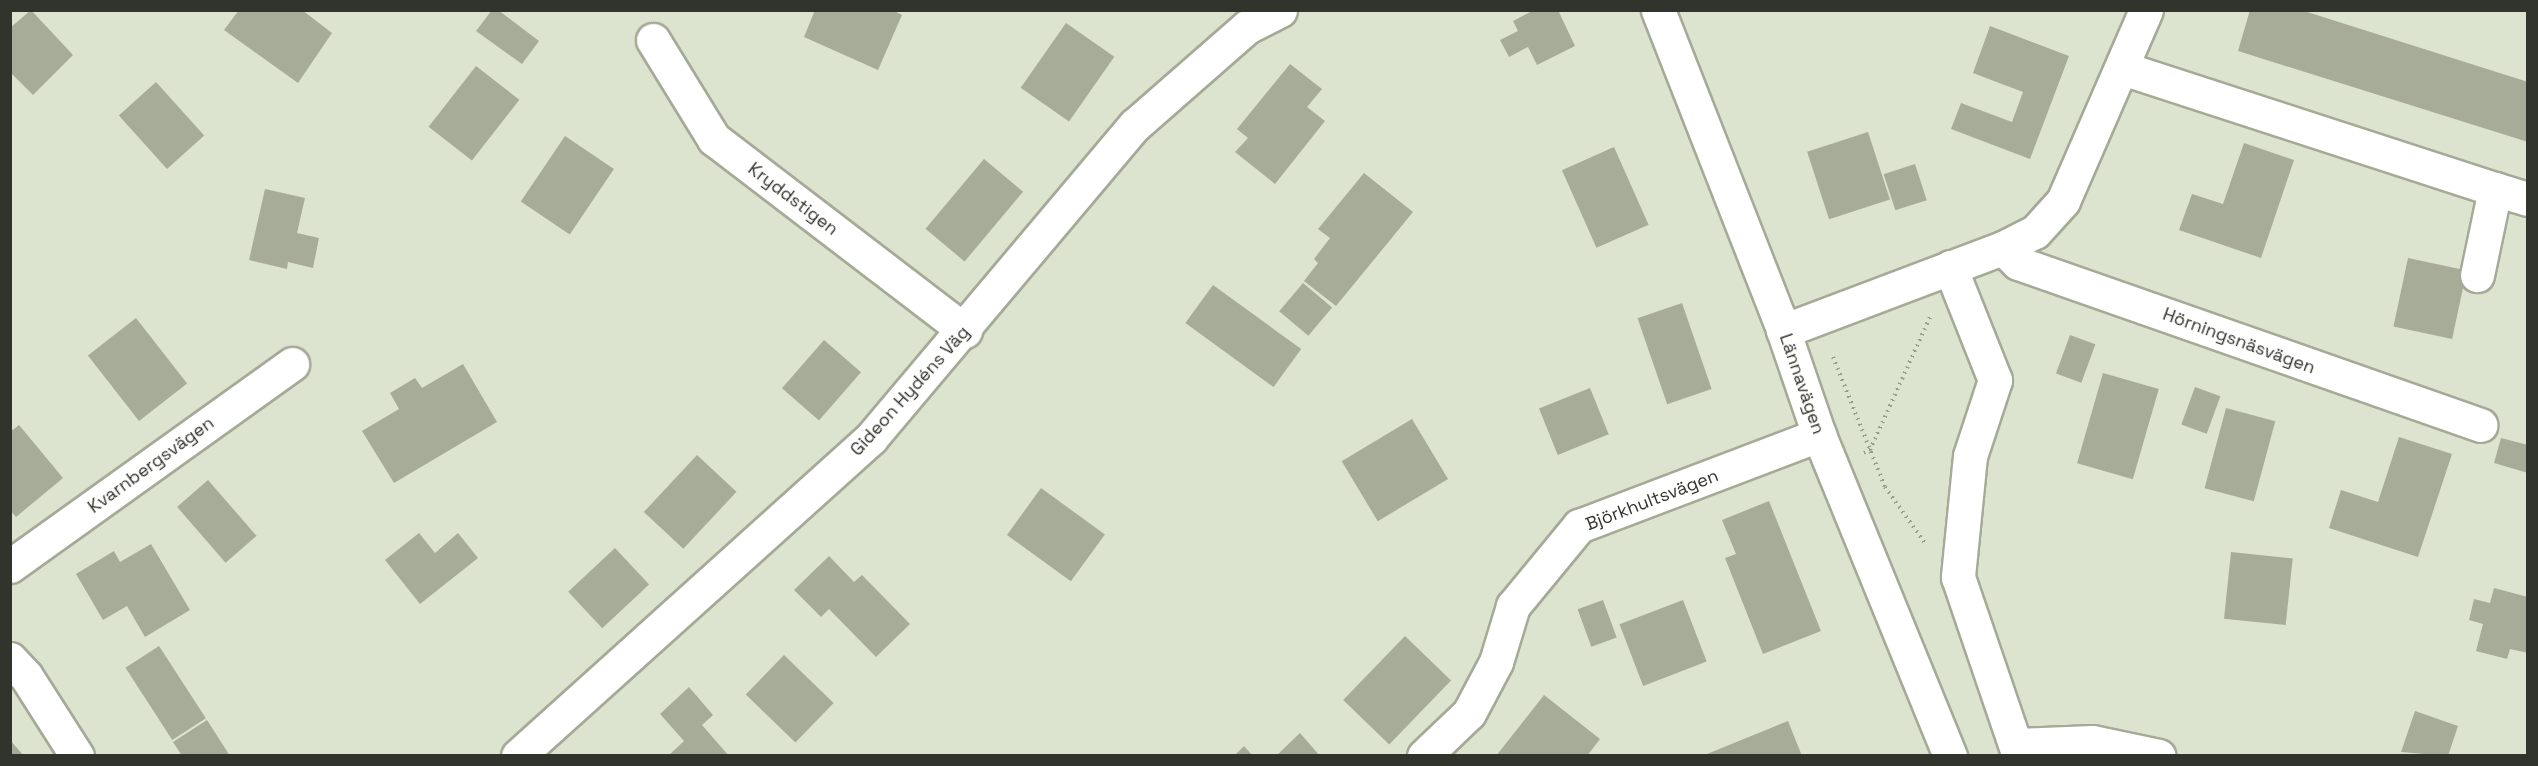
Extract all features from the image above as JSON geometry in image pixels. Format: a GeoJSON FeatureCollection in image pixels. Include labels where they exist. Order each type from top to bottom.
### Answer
{"type":"FeatureCollection","features":[{"type":"Feature","properties":{"kind":"street","name":"Gideon Hydéns Väg"},"geometry":{"type":"LineString","coordinates":[[518,756],[872,438],[965,331],[1135,125],[1247,27],[1280,10]]}},
{"type":"Feature","properties":{"kind":"street","name":"Lännavägen"},"geometry":{"type":"LineString","coordinates":[[1658,10],[1783,331],[1819,435],[1950,756]]}},
{"type":"Feature","properties":{"kind":"street"},"geometry":{"type":"LineString","coordinates":[[1783,331],[2003,248],[2035,232],[2063,201],[2146,10]]}},
{"type":"Feature","properties":{"kind":"street","name":"Kryddstigen"},"geometry":{"type":"LineString","coordinates":[[653,40],[714,139],[965,331]]}},
{"type":"Feature","properties":{"kind":"street"},"geometry":{"type":"LineString","coordinates":[[2122,68],[2528,199]]}},
{"type":"Feature","properties":{"kind":"street"},"geometry":{"type":"LineString","coordinates":[[2477,275],[2495,189]]}},
{"type":"Feature","properties":{"kind":"street","name":"Hörningsnäsvägen"},"geometry":{"type":"LineString","coordinates":[[2003,248],[2018,263],[2480,425]]}},
{"type":"Feature","properties":{"kind":"street"},"geometry":{"type":"LineString","coordinates":[[1950,267],[1995,380],[1971,456],[1958,577],[2018,750],[2092,742],[2159,756]]}},
{"type":"Feature","properties":{"kind":"street","name":"Kvarnbergsvägen"},"geometry":{"type":"LineString","coordinates":[[10,566],[292,364]]}},
{"type":"Feature","properties":{"kind":"street","name":"Björkhultsvägen"},"geometry":{"type":"LineString","coordinates":[[1424,756],[1469,713],[1496,662],[1513,606],[1580,526],[1819,435]]}},
{"type":"Feature","properties":{"kind":"street"},"geometry":{"type":"LineString","coordinates":[[10,659],[26,676],[77,756]]}},
{"type":"Feature","properties":{"kind":"path"},"geometry":{"type":"LineString","coordinates":[[1870,450],[1950,267]]}},
{"type":"Feature","properties":{"kind":"building"},"geometry":{"type":"Polygon","coordinates":[[[31,10],[73,55],[33,95],[10,72],[10,28],[31,10]]]}},
{"type":"Feature","properties":{"kind":"building"},"geometry":{"type":"Polygon","coordinates":[[[239,10],[302,10],[332,33],[298,83],[224,30],[239,10]]]}},
{"type":"Feature","properties":{"kind":"building"},"geometry":{"type":"Polygon","coordinates":[[[492,10],[498,10],[539,41],[522,64],[476,31],[492,10]]]}},
{"type":"Feature","properties":{"kind":"building"},"geometry":{"type":"Polygon","coordinates":[[[815,10],[892,10],[902,15],[878,70],[804,37],[815,10]]]}},
{"type":"Feature","properties":{"kind":"building"},"geometry":{"type":"Polygon","coordinates":[[[1534,10],[1558,10],[1575,46],[1537,65],[1528,47],[1509,57],[1500,40],[1518,31],[1513,21],[1534,10]]]}},
{"type":"Feature","properties":{"kind":"building"},"geometry":{"type":"Polygon","coordinates":[[[2250,10],[2301,10],[2528,82],[2528,142],[2238,51],[2250,10]]]}},
{"type":"Feature","properties":{"kind":"building"},"geometry":{"type":"Polygon","coordinates":[[[1066,23],[1114,57],[1069,122],[1021,88],[1066,23]]]}},
{"type":"Feature","properties":{"kind":"building"},"geometry":{"type":"Polygon","coordinates":[[[1990,26],[2069,56],[2030,159],[1951,129],[1961,103],[2012,122],[2023,92],[1973,73],[1990,26]]]}},
{"type":"Feature","properties":{"kind":"building"},"geometry":{"type":"Polygon","coordinates":[[[1290,64],[1322,89],[1307,107],[1325,121],[1275,184],[1235,152],[1248,138],[1237,129],[1290,64]]]}},
{"type":"Feature","properties":{"kind":"building"},"geometry":{"type":"Polygon","coordinates":[[[476,66],[519,100],[472,161],[429,127],[476,66]]]}},
{"type":"Feature","properties":{"kind":"building"},"geometry":{"type":"Polygon","coordinates":[[[156,82],[204,136],[167,169],[119,115],[156,82]]]}},
{"type":"Feature","properties":{"kind":"building"},"geometry":{"type":"Polygon","coordinates":[[[1868,132],[1890,200],[1829,219],[1807,152],[1868,132]]]}},
{"type":"Feature","properties":{"kind":"building"},"geometry":{"type":"Polygon","coordinates":[[[565,136],[614,169],[570,234],[521,201],[565,136]]]}},
{"type":"Feature","properties":{"kind":"building"},"geometry":{"type":"Polygon","coordinates":[[[2244,143],[2294,160],[2261,258],[2179,230],[2192,194],[2223,204],[2244,143]]]}},
{"type":"Feature","properties":{"kind":"building"},"geometry":{"type":"Polygon","coordinates":[[[1614,147],[1649,225],[1597,248],[1562,170],[1614,147]]]}},
{"type":"Feature","properties":{"kind":"building"},"geometry":{"type":"Polygon","coordinates":[[[984,159],[1023,192],[965,261],[926,229],[984,159]]]}},
{"type":"Feature","properties":{"kind":"building"},"geometry":{"type":"Polygon","coordinates":[[[1915,164],[1927,200],[1895,210],[1884,174],[1915,164]]]}},
{"type":"Feature","properties":{"kind":"building"},"geometry":{"type":"Polygon","coordinates":[[[1364,173],[1413,212],[1336,306],[1304,281],[1318,263],[1314,259],[1330,238],[1318,229],[1364,173]]]}},
{"type":"Feature","properties":{"kind":"building"},"geometry":{"type":"Polygon","coordinates":[[[265,189],[305,198],[297,233],[319,238],[313,268],[288,262],[287,269],[249,260],[265,189]]]}},
{"type":"Feature","properties":{"kind":"building"},"geometry":{"type":"Polygon","coordinates":[[[2408,258],[2467,270],[2452,339],[2393,326],[2408,258]]]}},
{"type":"Feature","properties":{"kind":"building"},"geometry":{"type":"Polygon","coordinates":[[[1303,283],[1332,307],[1308,336],[1279,311],[1303,283]]]}},
{"type":"Feature","properties":{"kind":"building"},"geometry":{"type":"Polygon","coordinates":[[[1213,285],[1301,349],[1274,387],[1185,323],[1213,285]]]}},
{"type":"Feature","properties":{"kind":"building"},"geometry":{"type":"Polygon","coordinates":[[[1682,303],[1712,389],[1667,404],[1638,318],[1682,303]]]}},
{"type":"Feature","properties":{"kind":"building"},"geometry":{"type":"Polygon","coordinates":[[[136,318],[187,383],[139,421],[88,356],[136,318]]]}},
{"type":"Feature","properties":{"kind":"building"},"geometry":{"type":"Polygon","coordinates":[[[2070,335],[2095,344],[2081,383],[2056,374],[2070,335]]]}},
{"type":"Feature","properties":{"kind":"building"},"geometry":{"type":"Polygon","coordinates":[[[824,340],[861,372],[819,420],[782,388],[824,340]]]}},
{"type":"Feature","properties":{"kind":"building"},"geometry":{"type":"Polygon","coordinates":[[[463,364],[497,422],[394,483],[362,431],[399,409],[390,393],[415,378],[422,388],[463,364]]]}},
{"type":"Feature","properties":{"kind":"building"},"geometry":{"type":"Polygon","coordinates":[[[2103,373],[2159,389],[2133,479],[2077,463],[2103,373]]]}},
{"type":"Feature","properties":{"kind":"building"},"geometry":{"type":"Polygon","coordinates":[[[2195,387],[2220,396],[2207,434],[2181,425],[2195,387]]]}},
{"type":"Feature","properties":{"kind":"building"},"geometry":{"type":"Polygon","coordinates":[[[1590,388],[1609,434],[1558,455],[1539,409],[1590,388]]]}},
{"type":"Feature","properties":{"kind":"building"},"geometry":{"type":"Polygon","coordinates":[[[2226,408],[2275,421],[2254,501],[2205,488],[2226,408]]]}},
{"type":"Feature","properties":{"kind":"building"},"geometry":{"type":"Polygon","coordinates":[[[1412,419],[1448,479],[1378,521],[1342,461],[1412,419]]]}},
{"type":"Feature","properties":{"kind":"building"},"geometry":{"type":"Polygon","coordinates":[[[19,425],[63,478],[16,517],[10,510],[10,432],[19,425]]]}},
{"type":"Feature","properties":{"kind":"building"},"geometry":{"type":"Polygon","coordinates":[[[2399,437],[2452,454],[2418,557],[2329,528],[2341,490],[2378,502],[2399,437]]]}},
{"type":"Feature","properties":{"kind":"building"},"geometry":{"type":"Polygon","coordinates":[[[2501,438],[2528,445],[2528,473],[2494,463],[2501,438]]]}},
{"type":"Feature","properties":{"kind":"building"},"geometry":{"type":"Polygon","coordinates":[[[697,455],[736,492],[683,549],[644,512],[697,455]]]}},
{"type":"Feature","properties":{"kind":"building"},"geometry":{"type":"Polygon","coordinates":[[[208,480],[257,536],[226,563],[177,507],[208,480]]]}},
{"type":"Feature","properties":{"kind":"building"},"geometry":{"type":"Polygon","coordinates":[[[1041,488],[1105,534],[1071,581],[1007,535],[1041,488]]]}},
{"type":"Feature","properties":{"kind":"building"},"geometry":{"type":"Polygon","coordinates":[[[1769,501],[1821,631],[1763,654],[1725,558],[1736,554],[1722,520],[1769,501]]]}},
{"type":"Feature","properties":{"kind":"building"},"geometry":{"type":"Polygon","coordinates":[[[419,533],[435,553],[458,533],[478,558],[420,604],[385,560],[419,533]]]}},
{"type":"Feature","properties":{"kind":"building"},"geometry":{"type":"Polygon","coordinates":[[[151,544],[190,610],[145,637],[127,606],[103,620],[76,574],[114,551],[120,562],[151,544]]]}},
{"type":"Feature","properties":{"kind":"building"},"geometry":{"type":"Polygon","coordinates":[[[615,548],[649,585],[602,628],[568,592],[615,548]]]}},
{"type":"Feature","properties":{"kind":"building"},"geometry":{"type":"Polygon","coordinates":[[[2231,552],[2293,558],[2286,625],[2224,619],[2231,552]]]}},
{"type":"Feature","properties":{"kind":"building"},"geometry":{"type":"Polygon","coordinates":[[[829,556],[854,582],[862,575],[910,624],[876,657],[829,609],[821,617],[794,590],[829,556]]]}},
{"type":"Feature","properties":{"kind":"building"},"geometry":{"type":"Polygon","coordinates":[[[2494,588],[2528,597],[2528,653],[2510,649],[2507,659],[2476,651],[2483,624],[2469,620],[2474,599],[2490,603],[2494,588]]]}},
{"type":"Feature","properties":{"kind":"building"},"geometry":{"type":"Polygon","coordinates":[[[1603,600],[1617,638],[1591,647],[1578,609],[1603,600]]]}},
{"type":"Feature","properties":{"kind":"building"},"geometry":{"type":"Polygon","coordinates":[[[1683,600],[1707,662],[1643,686],[1620,624],[1683,600]]]}},
{"type":"Feature","properties":{"kind":"building"},"geometry":{"type":"Polygon","coordinates":[[[1405,636],[1451,680],[1389,744],[1343,700],[1405,636]]]}},
{"type":"Feature","properties":{"kind":"building"},"geometry":{"type":"Polygon","coordinates":[[[159,646],[206,718],[172,740],[125,668],[159,646]]]}},
{"type":"Feature","properties":{"kind":"building"},"geometry":{"type":"Polygon","coordinates":[[[784,655],[834,703],[795,742],[746,695],[784,655]]]}},
{"type":"Feature","properties":{"kind":"building"},"geometry":{"type":"Polygon","coordinates":[[[689,687],[713,715],[702,725],[729,756],[668,756],[684,741],[660,714],[689,687]]]}},
{"type":"Feature","properties":{"kind":"building"},"geometry":{"type":"Polygon","coordinates":[[[1544,695],[1600,739],[1587,756],[1496,756],[1544,695]]]}},
{"type":"Feature","properties":{"kind":"building"},"geometry":{"type":"Polygon","coordinates":[[[2415,711],[2458,726],[2448,756],[2401,752],[2415,711]]]}},
{"type":"Feature","properties":{"kind":"building"},"geometry":{"type":"Polygon","coordinates":[[[207,720],[230,756],[182,756],[173,742],[207,720]]]}},
{"type":"Feature","properties":{"kind":"building"},"geometry":{"type":"Polygon","coordinates":[[[1788,721],[1802,756],[1708,756],[1707,754],[1788,721]]]}},
{"type":"Feature","properties":{"kind":"building"},"geometry":{"type":"Polygon","coordinates":[[[1300,733],[1320,756],[1276,756],[1300,733]]]}},
{"type":"Feature","properties":{"kind":"building"},"geometry":{"type":"Polygon","coordinates":[[[10,740],[24,756],[10,756],[10,740]]]}},
{"type":"Feature","properties":{"kind":"building"},"geometry":{"type":"Polygon","coordinates":[[[1244,746],[1253,756],[1234,756],[1244,746]]]}}]}
